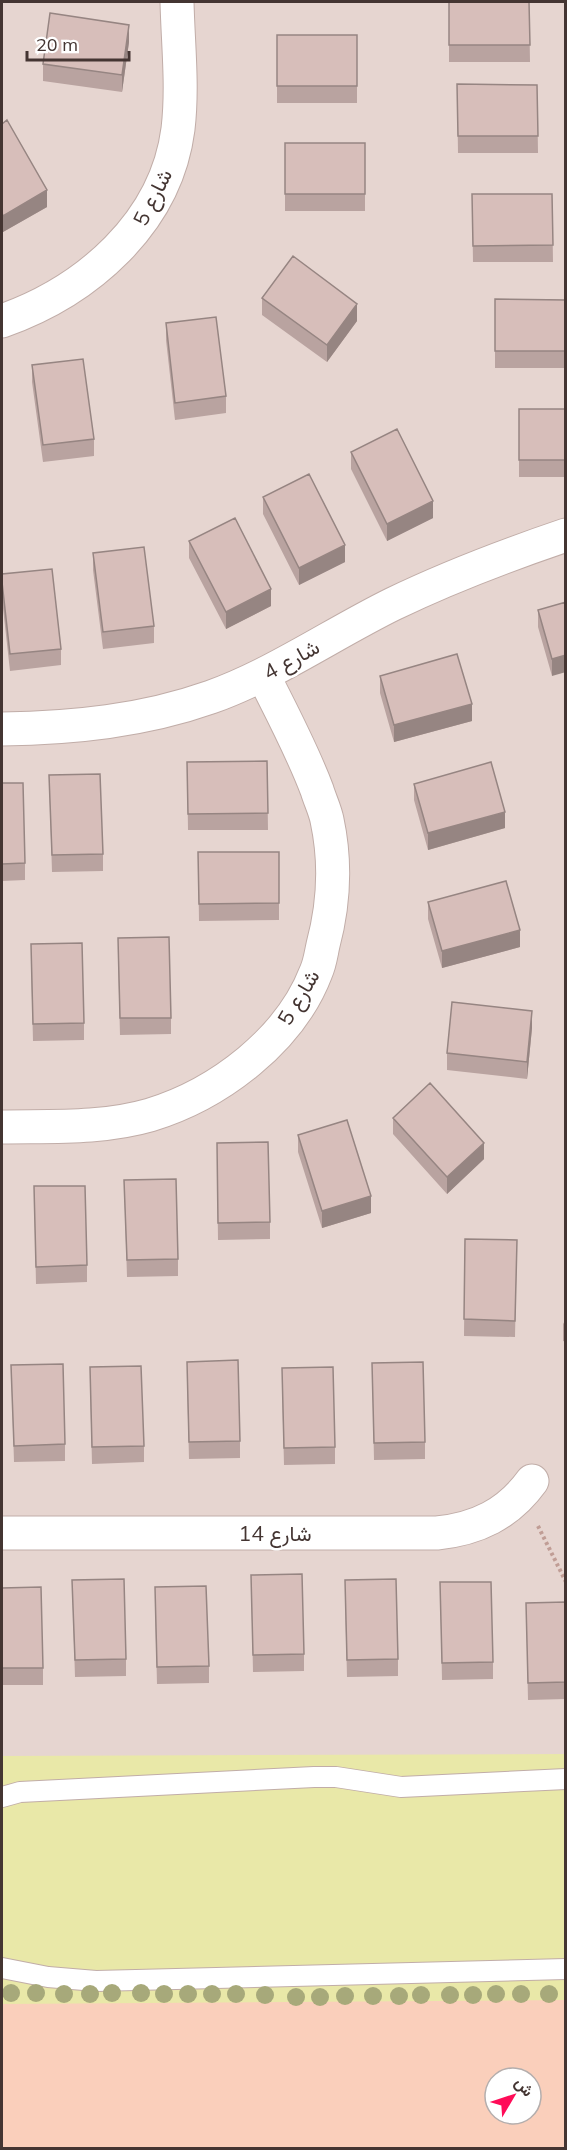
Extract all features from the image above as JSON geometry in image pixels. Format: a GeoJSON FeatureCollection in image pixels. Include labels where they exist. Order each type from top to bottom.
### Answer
{"type":"FeatureCollection","features":[{"type":"Feature","properties":{"kind":"street","name":"شارع 5"},"geometry":{"type":"LineString","coordinates":[[2,321],[27,312],[75,285],[130,237],[152,205],[168,169],[177,132],[181,93],[177,2]]}},
{"type":"Feature","properties":{"kind":"street","name":"شارع 4"},"geometry":{"type":"LineString","coordinates":[[2,729],[45,729],[101,724],[157,713],[211,697],[263,675],[393,604],[459,574],[566,535]]}},
{"type":"Feature","properties":{"kind":"street","name":"شارع 5"},"geometry":{"type":"LineString","coordinates":[[2,1127],[96,1126],[149,1115],[189,1100],[225,1080],[258,1053],[292,1016],[316,972],[330,919],[334,868],[327,818],[311,774],[263,675]]}},
{"type":"Feature","properties":{"kind":"street","name":"شارع 14"},"geometry":{"type":"LineString","coordinates":[[2,1533],[437,1533],[458,1531],[478,1525],[496,1516],[527,1488]]}},
{"type":"Feature","properties":{"kind":"lane"},"geometry":{"type":"LineString","coordinates":[[2,1797],[20,1792],[314,1777],[336,1777],[401,1786],[566,1779]]}},
{"type":"Feature","properties":{"kind":"lane"},"geometry":{"type":"LineString","coordinates":[[2,1968],[48,1977],[96,1981],[566,1969]]}},
{"type":"Feature","properties":{"kind":"path"},"geometry":{"type":"LineString","coordinates":[[527,1488],[566,1582]]}},
{"type":"Feature","properties":{"kind":"shaded area"},"geometry":{"type":"Polygon","coordinates":[[[2,2],[565,2],[565,2148],[2,2148],[2,2]]]}},
{"type":"Feature","properties":{"kind":"shaded area"},"geometry":{"type":"Polygon","coordinates":[[[565,1754],[565,2021],[2,2021],[2,1756],[565,1754]]]}},
{"type":"Feature","properties":{"kind":"sand"},"geometry":{"type":"Polygon","coordinates":[[[565,2000],[565,2148],[2,2148],[2,2004],[565,2000]]]}},
{"type":"Feature","properties":{"kind":"building"},"geometry":{"type":"Polygon","coordinates":[[[449,2],[529,2],[530,45],[449,45],[449,2]]]}},
{"type":"Feature","properties":{"kind":"building"},"geometry":{"type":"Polygon","coordinates":[[[50,13],[129,25],[122,75],[43,64],[50,13]]]}},
{"type":"Feature","properties":{"kind":"building"},"geometry":{"type":"Polygon","coordinates":[[[277,35],[357,35],[357,86],[277,86],[277,35]]]}},
{"type":"Feature","properties":{"kind":"building"},"geometry":{"type":"Polygon","coordinates":[[[457,84],[537,85],[538,136],[458,136],[457,84]]]}},
{"type":"Feature","properties":{"kind":"building"},"geometry":{"type":"Polygon","coordinates":[[[7,120],[47,190],[3,216],[2,124],[7,120]]]}},
{"type":"Feature","properties":{"kind":"building"},"geometry":{"type":"Polygon","coordinates":[[[285,143],[365,143],[365,194],[285,194],[285,143]]]}},
{"type":"Feature","properties":{"kind":"building"},"geometry":{"type":"Polygon","coordinates":[[[472,194],[552,194],[553,245],[473,246],[472,194]]]}},
{"type":"Feature","properties":{"kind":"building"},"geometry":{"type":"Polygon","coordinates":[[[293,256],[357,304],[327,345],[262,298],[293,256]]]}},
{"type":"Feature","properties":{"kind":"building"},"geometry":{"type":"Polygon","coordinates":[[[495,299],[566,300],[566,351],[495,351],[495,299]]]}},
{"type":"Feature","properties":{"kind":"building"},"geometry":{"type":"Polygon","coordinates":[[[216,317],[226,396],[175,403],[166,323],[216,317]]]}},
{"type":"Feature","properties":{"kind":"building"},"geometry":{"type":"Polygon","coordinates":[[[83,359],[94,439],[43,445],[32,365],[83,359]]]}},
{"type":"Feature","properties":{"kind":"building"},"geometry":{"type":"Polygon","coordinates":[[[519,409],[566,409],[566,460],[519,460],[519,409]]]}},
{"type":"Feature","properties":{"kind":"building"},"geometry":{"type":"Polygon","coordinates":[[[397,429],[433,501],[387,524],[351,452],[397,429]]]}},
{"type":"Feature","properties":{"kind":"building"},"geometry":{"type":"Polygon","coordinates":[[[309,474],[345,545],[299,568],[263,497],[309,474]]]}},
{"type":"Feature","properties":{"kind":"building"},"geometry":{"type":"Polygon","coordinates":[[[235,518],[271,589],[226,612],[189,541],[235,518]]]}},
{"type":"Feature","properties":{"kind":"building"},"geometry":{"type":"Polygon","coordinates":[[[144,547],[154,626],[103,632],[93,553],[144,547]]]}},
{"type":"Feature","properties":{"kind":"building"},"geometry":{"type":"Polygon","coordinates":[[[52,569],[61,649],[10,654],[2,574],[52,569]]]}},
{"type":"Feature","properties":{"kind":"building"},"geometry":{"type":"Polygon","coordinates":[[[566,602],[566,655],[552,659],[538,610],[566,602]]]}},
{"type":"Feature","properties":{"kind":"building"},"geometry":{"type":"Polygon","coordinates":[[[457,654],[472,704],[394,725],[380,676],[457,654]]]}},
{"type":"Feature","properties":{"kind":"building"},"geometry":{"type":"Polygon","coordinates":[[[267,761],[268,813],[188,814],[187,762],[267,761]]]}},
{"type":"Feature","properties":{"kind":"building"},"geometry":{"type":"Polygon","coordinates":[[[491,762],[505,812],[428,833],[414,784],[491,762]]]}},
{"type":"Feature","properties":{"kind":"building"},"geometry":{"type":"Polygon","coordinates":[[[100,774],[103,854],[52,855],[49,775],[100,774]]]}},
{"type":"Feature","properties":{"kind":"building"},"geometry":{"type":"Polygon","coordinates":[[[2,783],[23,783],[25,863],[2,864],[2,783]]]}},
{"type":"Feature","properties":{"kind":"building"},"geometry":{"type":"Polygon","coordinates":[[[198,852],[279,852],[279,903],[199,904],[198,852]]]}},
{"type":"Feature","properties":{"kind":"building"},"geometry":{"type":"Polygon","coordinates":[[[506,881],[520,930],[442,951],[428,902],[506,881]]]}},
{"type":"Feature","properties":{"kind":"building"},"geometry":{"type":"Polygon","coordinates":[[[169,937],[171,1018],[120,1018],[118,938],[169,937]]]}},
{"type":"Feature","properties":{"kind":"building"},"geometry":{"type":"Polygon","coordinates":[[[82,943],[84,1023],[33,1024],[31,944],[82,943]]]}},
{"type":"Feature","properties":{"kind":"building"},"geometry":{"type":"Polygon","coordinates":[[[452,1002],[532,1011],[527,1062],[447,1053],[452,1002]]]}},
{"type":"Feature","properties":{"kind":"building"},"geometry":{"type":"Polygon","coordinates":[[[430,1083],[484,1143],[447,1177],[393,1118],[430,1083]]]}},
{"type":"Feature","properties":{"kind":"building"},"geometry":{"type":"Polygon","coordinates":[[[347,1120],[371,1196],[322,1211],[298,1135],[347,1120]]]}},
{"type":"Feature","properties":{"kind":"building"},"geometry":{"type":"Polygon","coordinates":[[[268,1142],[270,1222],[218,1223],[217,1143],[268,1142]]]}},
{"type":"Feature","properties":{"kind":"building"},"geometry":{"type":"Polygon","coordinates":[[[176,1179],[178,1259],[127,1260],[124,1180],[176,1179]]]}},
{"type":"Feature","properties":{"kind":"building"},"geometry":{"type":"Polygon","coordinates":[[[34,1186],[85,1186],[87,1265],[36,1267],[34,1186]]]}},
{"type":"Feature","properties":{"kind":"building"},"geometry":{"type":"Polygon","coordinates":[[[465,1239],[517,1240],[515,1321],[464,1319],[465,1239]]]}},
{"type":"Feature","properties":{"kind":"building"},"geometry":{"type":"Polygon","coordinates":[[[238,1360],[240,1441],[189,1442],[187,1362],[238,1360]]]}},
{"type":"Feature","properties":{"kind":"building"},"geometry":{"type":"Polygon","coordinates":[[[423,1362],[425,1442],[374,1443],[372,1363],[423,1362]]]}},
{"type":"Feature","properties":{"kind":"building"},"geometry":{"type":"Polygon","coordinates":[[[63,1364],[65,1444],[14,1446],[11,1365],[63,1364]]]}},
{"type":"Feature","properties":{"kind":"building"},"geometry":{"type":"Polygon","coordinates":[[[141,1366],[144,1446],[92,1447],[90,1367],[141,1366]]]}},
{"type":"Feature","properties":{"kind":"building"},"geometry":{"type":"Polygon","coordinates":[[[333,1367],[335,1447],[284,1448],[282,1368],[333,1367]]]}},
{"type":"Feature","properties":{"kind":"building"},"geometry":{"type":"Polygon","coordinates":[[[302,1574],[304,1654],[253,1655],[251,1575],[302,1574]]]}},
{"type":"Feature","properties":{"kind":"building"},"geometry":{"type":"Polygon","coordinates":[[[124,1579],[126,1659],[75,1660],[72,1580],[124,1579]]]}},
{"type":"Feature","properties":{"kind":"building"},"geometry":{"type":"Polygon","coordinates":[[[396,1579],[398,1659],[347,1660],[345,1580],[396,1579]]]}},
{"type":"Feature","properties":{"kind":"building"},"geometry":{"type":"Polygon","coordinates":[[[440,1582],[491,1582],[493,1662],[442,1663],[440,1582]]]}},
{"type":"Feature","properties":{"kind":"building"},"geometry":{"type":"Polygon","coordinates":[[[206,1586],[209,1666],[157,1667],[155,1587],[206,1586]]]}},
{"type":"Feature","properties":{"kind":"building"},"geometry":{"type":"Polygon","coordinates":[[[41,1587],[43,1668],[2,1668],[2,1588],[41,1587]]]}},
{"type":"Feature","properties":{"kind":"building"},"geometry":{"type":"Polygon","coordinates":[[[566,1602],[566,1682],[528,1683],[526,1603],[566,1602]]]}}]}
